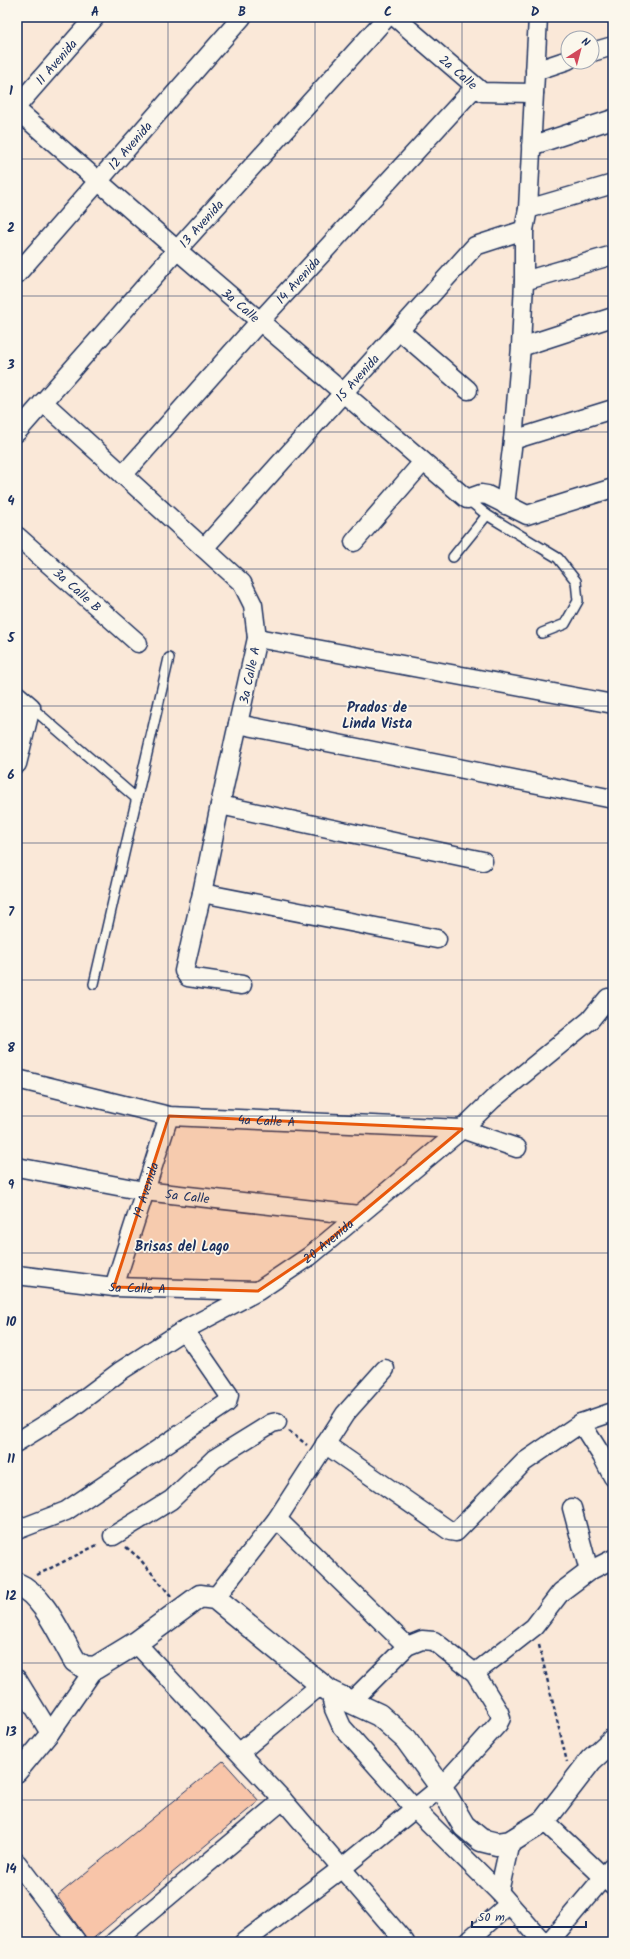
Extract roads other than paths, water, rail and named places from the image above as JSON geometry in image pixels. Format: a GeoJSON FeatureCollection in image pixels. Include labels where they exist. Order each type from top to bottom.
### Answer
{"type":"FeatureCollection","features":[{"type":"Feature","properties":{"kind":"street","name":"11 Avenida"},"geometry":{"type":"LineString","coordinates":[[17,106],[95,17]]}},
{"type":"Feature","properties":{"kind":"street","name":"12 Avenida"},"geometry":{"type":"LineString","coordinates":[[17,274],[242,17]]}},
{"type":"Feature","properties":{"kind":"street","name":"13 Avenida"},"geometry":{"type":"LineString","coordinates":[[17,432],[177,250],[387,17]]}},
{"type":"Feature","properties":{"kind":"street","name":"2a Calle"},"geometry":{"type":"LineString","coordinates":[[395,17],[482,92],[534,93]]}},
{"type":"Feature","properties":{"kind":"street"},"geometry":{"type":"LineString","coordinates":[[505,505],[513,440],[521,347],[524,281],[524,230],[528,209],[530,146],[538,17]]}},
{"type":"Feature","properties":{"kind":"street"},"geometry":{"type":"LineString","coordinates":[[600,50],[613,46]]}},
{"type":"Feature","properties":{"kind":"street"},"geometry":{"type":"LineString","coordinates":[[535,71],[560,63]]}},
{"type":"Feature","properties":{"kind":"street","name":"14 Avenida"},"geometry":{"type":"LineString","coordinates":[[123,475],[260,321],[475,87]]}},
{"type":"Feature","properties":{"kind":"street","name":"3a Calle"},"geometry":{"type":"LineString","coordinates":[[17,110],[177,250],[467,499]]}},
{"type":"Feature","properties":{"kind":"street"},"geometry":{"type":"LineString","coordinates":[[530,146],[613,119]]}},
{"type":"Feature","properties":{"kind":"street"},"geometry":{"type":"LineString","coordinates":[[528,209],[613,184]]}},
{"type":"Feature","properties":{"kind":"street","name":"15 Avenida"},"geometry":{"type":"LineString","coordinates":[[204,548],[475,246],[524,230]]}},
{"type":"Feature","properties":{"kind":"street"},"geometry":{"type":"LineString","coordinates":[[524,281],[613,255]]}},
{"type":"Feature","properties":{"kind":"street"},"geometry":{"type":"LineString","coordinates":[[521,347],[613,317]]}},
{"type":"Feature","properties":{"kind":"street"},"geometry":{"type":"LineString","coordinates":[[400,331],[468,390]]}},
{"type":"Feature","properties":{"kind":"street","name":"3a Calle A"},"geometry":{"type":"LineString","coordinates":[[44,402],[242,583],[253,605],[257,638],[184,971],[188,977],[242,985]]}},
{"type":"Feature","properties":{"kind":"street"},"geometry":{"type":"LineString","coordinates":[[513,440],[613,409]]}},
{"type":"Feature","properties":{"kind":"street"},"geometry":{"type":"LineString","coordinates":[[354,542],[423,462]]}},
{"type":"Feature","properties":{"kind":"street"},"geometry":{"type":"LineString","coordinates":[[467,499],[481,494],[487,495],[527,515],[613,488]]}},
{"type":"Feature","properties":{"kind":"street","name":"3a Calle B"},"geometry":{"type":"LineString","coordinates":[[17,536],[138,643]]}},
{"type":"Feature","properties":{"kind":"street"},"geometry":{"type":"LineString","coordinates":[[257,638],[613,704]]}},
{"type":"Feature","properties":{"kind":"street"},"geometry":{"type":"LineString","coordinates":[[17,695],[31,707],[17,764]]}},
{"type":"Feature","properties":{"kind":"street"},"geometry":{"type":"LineString","coordinates":[[238,724],[613,799]]}},
{"type":"Feature","properties":{"kind":"street"},"geometry":{"type":"LineString","coordinates":[[220,805],[482,861]]}},
{"type":"Feature","properties":{"kind":"street"},"geometry":{"type":"LineString","coordinates":[[202,893],[437,939]]}},
{"type":"Feature","properties":{"kind":"street","name":"20 Avenida"},"geometry":{"type":"LineString","coordinates":[[17,1442],[69,1410],[122,1370],[184,1330],[258,1291],[310,1256],[462,1129],[493,1099],[590,1020],[608,998]]}},
{"type":"Feature","properties":{"kind":"street","name":"4a Calle A"},"geometry":{"type":"LineString","coordinates":[[17,1079],[169,1116],[462,1129],[517,1148]]}},
{"type":"Feature","properties":{"kind":"street","name":"19 Avenida"},"geometry":{"type":"LineString","coordinates":[[114,1287],[169,1116]]}},
{"type":"Feature","properties":{"kind":"street","name":"5a Calle"},"geometry":{"type":"LineString","coordinates":[[17,1167],[144,1191],[359,1215]]}},
{"type":"Feature","properties":{"kind":"street","name":"5a Calle A"},"geometry":{"type":"LineString","coordinates":[[17,1276],[114,1287],[258,1291]]}},
{"type":"Feature","properties":{"kind":"street"},"geometry":{"type":"LineString","coordinates":[[17,1530],[66,1511],[227,1403],[229,1396],[184,1330]]}},
{"type":"Feature","properties":{"kind":"street"},"geometry":{"type":"LineString","coordinates":[[215,1598],[277,1519],[345,1414],[385,1369]]}},
{"type":"Feature","properties":{"kind":"street"},"geometry":{"type":"LineString","coordinates":[[322,1449],[450,1531],[456,1532],[524,1462],[581,1424],[613,1412]]}},
{"type":"Feature","properties":{"kind":"street"},"geometry":{"type":"LineString","coordinates":[[113,1536],[171,1500],[214,1459],[272,1422],[277,1422]]}},
{"type":"Feature","properties":{"kind":"street"},"geometry":{"type":"LineString","coordinates":[[581,1424],[602,1456],[613,1477]]}},
{"type":"Feature","properties":{"kind":"street"},"geometry":{"type":"LineString","coordinates":[[572,1508],[590,1571]]}},
{"type":"Feature","properties":{"kind":"street"},"geometry":{"type":"LineString","coordinates":[[277,1519],[407,1646]]}},
{"type":"Feature","properties":{"kind":"street"},"geometry":{"type":"LineString","coordinates":[[475,1673],[534,1627],[562,1592],[590,1571],[613,1558]]}},
{"type":"Feature","properties":{"kind":"street"},"geometry":{"type":"LineString","coordinates":[[17,1584],[30,1590],[39,1601],[75,1661],[84,1667],[95,1668]]}},
{"type":"Feature","properties":{"kind":"street"},"geometry":{"type":"LineString","coordinates":[[17,1773],[50,1733],[95,1668],[136,1643],[200,1596],[215,1598],[326,1688],[379,1715],[406,1739],[441,1787],[464,1826],[481,1840],[497,1844],[510,1842],[544,1821],[591,1760],[611,1745]]}},
{"type":"Feature","properties":{"kind":"street"},"geometry":{"type":"LineString","coordinates":[[244,1942],[342,1868],[441,1787],[498,1724],[501,1718],[499,1712],[475,1673],[434,1641],[422,1640],[407,1646],[352,1702]]}},
{"type":"Feature","properties":{"kind":"street"},"geometry":{"type":"LineString","coordinates":[[136,1643],[240,1752],[405,1942]]}},
{"type":"Feature","properties":{"kind":"street"},"geometry":{"type":"LineString","coordinates":[[17,1679],[50,1733]]}},
{"type":"Feature","properties":{"kind":"street"},"geometry":{"type":"LineString","coordinates":[[240,1752],[326,1688]]}},
{"type":"Feature","properties":{"kind":"street"},"geometry":{"type":"LineString","coordinates":[[326,1688],[342,1727],[414,1809],[504,1898],[543,1942]]}},
{"type":"Feature","properties":{"kind":"street"},"geometry":{"type":"LineString","coordinates":[[114,1942],[283,1800]]}},
{"type":"Feature","properties":{"kind":"street"},"geometry":{"type":"LineString","coordinates":[[544,1821],[610,1876],[549,1942]]}},
{"type":"Feature","properties":{"kind":"street"},"geometry":{"type":"LineString","coordinates":[[467,1942],[504,1898],[510,1842]]}},
{"type":"Feature","properties":{"kind":"street"},"geometry":{"type":"LineString","coordinates":[[17,1863],[77,1942]]}},
{"type":"Feature","properties":{"kind":"lane"},"geometry":{"type":"LineString","coordinates":[[467,499],[487,515],[558,558],[576,581],[578,601],[566,624],[542,634]]}},
{"type":"Feature","properties":{"kind":"lane"},"geometry":{"type":"LineString","coordinates":[[453,557],[487,515]]}},
{"type":"Feature","properties":{"kind":"lane"},"geometry":{"type":"LineString","coordinates":[[94,984],[169,658]]}},
{"type":"Feature","properties":{"kind":"lane"},"geometry":{"type":"LineString","coordinates":[[31,707],[137,799]]}},
{"type":"Feature","properties":{"kind":"district","name":"Prados de Linda Vista"},"geometry":{"type":"Point","coordinates":[377,716]}},
{"type":"Feature","properties":{"kind":"district","name":"Brisas del Lago"},"geometry":{"type":"Point","coordinates":[182,1246]}}]}
